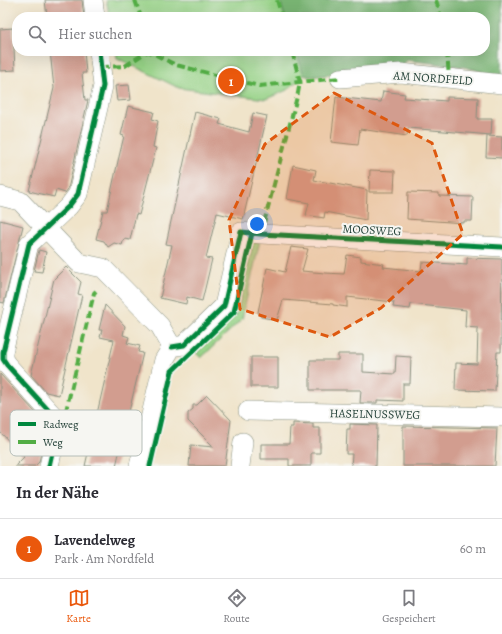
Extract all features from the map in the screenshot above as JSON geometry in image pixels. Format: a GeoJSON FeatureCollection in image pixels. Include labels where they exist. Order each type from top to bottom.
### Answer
{"type":"FeatureCollection","features":[{"type":"Feature","properties":{"kind":"street"},"geometry":{"type":"LineString","coordinates":[[93,0],[94,12]]}},
{"type":"Feature","properties":{"kind":"street"},"geometry":{"type":"LineString","coordinates":[[48,410],[7,365],[3,357],[25,252],[29,244],[68,206],[78,194],[103,86],[100,56]]}},
{"type":"Feature","properties":{"kind":"street","name":"AM NORDFELD"},"geometry":{"type":"LineString","coordinates":[[340,78],[401,73],[502,84]]}},
{"type":"Feature","properties":{"kind":"street"},"geometry":{"type":"LineString","coordinates":[[0,196],[20,201],[79,263],[103,268],[160,326],[172,347],[164,360],[142,453]]}},
{"type":"Feature","properties":{"kind":"street","name":"MOOSWEG"},"geometry":{"type":"LineString","coordinates":[[172,347],[184,345],[224,306],[241,232],[502,247]]}},
{"type":"Feature","properties":{"kind":"street","name":"HASELNUSSWEG"},"geometry":{"type":"LineString","coordinates":[[248,411],[502,417]]}},
{"type":"Feature","properties":{"kind":"street"},"geometry":{"type":"LineString","coordinates":[[240,466],[243,442]]}},
{"type":"Feature","properties":{"kind":"street"},"geometry":{"type":"LineString","coordinates":[[49,466],[51,456]]}},
{"type":"Feature","properties":{"kind":"street"},"geometry":{"type":"LineString","coordinates":[[139,466],[141,456]]}},
{"type":"Feature","properties":{"kind":"highlighted area"},"geometry":{"type":"Polygon","coordinates":[[[334,93],[432,143],[463,234],[381,308],[330,337],[240,309],[229,220],[265,144],[334,93]]]}},
{"type":"Feature","properties":{"kind":"green space"},"geometry":{"type":"Polygon","coordinates":[[[106,0],[280,0],[284,12],[109,12],[106,0]]]}},
{"type":"Feature","properties":{"kind":"green space"},"geometry":{"type":"Polygon","coordinates":[[[280,0],[502,0],[502,77],[464,67],[407,60],[400,68],[309,77],[304,75],[298,56],[490,56],[490,12],[284,12],[280,0]]]}},
{"type":"Feature","properties":{"kind":"green space"},"geometry":{"type":"Polygon","coordinates":[[[117,56],[298,56],[304,75],[287,90],[266,99],[179,88],[117,58],[117,56]]]}},
{"type":"Feature","properties":{"kind":"green space"},"geometry":{"type":"Polygon","coordinates":[[[254,240],[260,241],[242,319],[201,358],[196,353],[237,314],[254,240]]]}},
{"type":"Feature","properties":{"kind":"building"},"geometry":{"type":"Polygon","coordinates":[[[45,0],[82,0],[83,12],[46,12],[45,0]]]}},
{"type":"Feature","properties":{"kind":"building"},"geometry":{"type":"Polygon","coordinates":[[[12,28],[12,56],[14,56],[15,70],[0,71],[0,29],[12,28]]]}},
{"type":"Feature","properties":{"kind":"building"},"geometry":{"type":"Polygon","coordinates":[[[51,56],[84,56],[86,73],[82,73],[85,100],[88,100],[68,189],[65,193],[56,190],[54,197],[29,191],[54,88],[51,56]]]}},
{"type":"Feature","properties":{"kind":"building"},"geometry":{"type":"Polygon","coordinates":[[[129,85],[131,100],[117,101],[115,86],[129,85]]]}},
{"type":"Feature","properties":{"kind":"building"},"geometry":{"type":"Polygon","coordinates":[[[383,91],[405,94],[404,98],[447,101],[447,97],[478,98],[477,119],[492,119],[491,135],[408,128],[407,136],[360,129],[358,145],[331,142],[336,97],[381,102],[383,91]]]}},
{"type":"Feature","properties":{"kind":"building"},"geometry":{"type":"Polygon","coordinates":[[[128,106],[154,112],[152,119],[158,121],[153,147],[156,148],[139,215],[136,214],[130,240],[124,239],[122,245],[114,243],[108,247],[104,241],[96,239],[103,211],[107,211],[124,136],[121,135],[128,106]]]}},
{"type":"Feature","properties":{"kind":"building"},"geometry":{"type":"Polygon","coordinates":[[[195,112],[221,119],[219,124],[249,132],[253,113],[267,116],[243,219],[217,213],[206,258],[212,259],[202,301],[187,297],[186,304],[160,298],[172,245],[166,244],[195,112]]]}},
{"type":"Feature","properties":{"kind":"building"},"geometry":{"type":"Polygon","coordinates":[[[487,136],[502,137],[502,158],[486,157],[487,136]]]}},
{"type":"Feature","properties":{"kind":"building"},"geometry":{"type":"Polygon","coordinates":[[[293,165],[316,170],[314,180],[367,190],[366,220],[325,212],[324,218],[306,215],[309,203],[287,199],[293,165]]]}},
{"type":"Feature","properties":{"kind":"building"},"geometry":{"type":"Polygon","coordinates":[[[370,170],[395,171],[394,192],[369,192],[370,170]]]}},
{"type":"Feature","properties":{"kind":"building"},"geometry":{"type":"Polygon","coordinates":[[[408,192],[439,193],[439,196],[473,197],[472,221],[464,221],[464,223],[407,219],[408,192]]]}},
{"type":"Feature","properties":{"kind":"building"},"geometry":{"type":"Polygon","coordinates":[[[0,220],[23,226],[4,303],[0,302],[0,220]]]}},
{"type":"Feature","properties":{"kind":"building"},"geometry":{"type":"Polygon","coordinates":[[[291,247],[308,249],[302,271],[325,273],[344,274],[347,255],[361,257],[361,261],[384,264],[383,267],[421,271],[422,262],[467,265],[467,258],[502,259],[501,352],[497,352],[495,391],[455,390],[456,363],[477,364],[478,328],[465,327],[466,310],[411,304],[410,309],[393,307],[394,302],[347,297],[347,307],[333,304],[283,300],[277,320],[261,317],[258,312],[267,268],[285,272],[291,247]]]}},
{"type":"Feature","properties":{"kind":"building"},"geometry":{"type":"Polygon","coordinates":[[[39,250],[46,252],[42,272],[34,271],[39,250]]]}},
{"type":"Feature","properties":{"kind":"building"},"geometry":{"type":"Polygon","coordinates":[[[66,267],[81,282],[78,294],[82,295],[59,395],[46,392],[31,375],[54,279],[66,267]]]}},
{"type":"Feature","properties":{"kind":"building"},"geometry":{"type":"Polygon","coordinates":[[[105,305],[125,326],[123,335],[129,337],[127,343],[140,346],[138,352],[143,353],[129,410],[98,410],[114,340],[100,337],[102,330],[99,330],[105,305]]]}},
{"type":"Feature","properties":{"kind":"building"},"geometry":{"type":"Polygon","coordinates":[[[338,354],[363,354],[363,372],[395,374],[396,356],[411,357],[410,384],[403,384],[403,401],[377,400],[377,403],[360,403],[361,390],[310,390],[310,360],[338,360],[338,354]]]}},
{"type":"Feature","properties":{"kind":"building"},"geometry":{"type":"Polygon","coordinates":[[[251,357],[278,357],[278,387],[251,387],[251,357]]]}},
{"type":"Feature","properties":{"kind":"building"},"geometry":{"type":"Polygon","coordinates":[[[0,374],[33,410],[10,410],[10,442],[0,432],[0,374]]]}},
{"type":"Feature","properties":{"kind":"building"},"geometry":{"type":"Polygon","coordinates":[[[207,395],[231,420],[225,466],[189,466],[191,445],[214,447],[188,421],[188,413],[193,409],[193,405],[197,405],[207,395]]]}},
{"type":"Feature","properties":{"kind":"building"},"geometry":{"type":"Polygon","coordinates":[[[293,423],[313,424],[313,428],[320,428],[320,453],[311,453],[311,466],[289,466],[289,459],[261,459],[261,444],[289,444],[290,427],[293,427],[293,423]]]}},
{"type":"Feature","properties":{"kind":"building"},"geometry":{"type":"Polygon","coordinates":[[[350,424],[377,425],[376,466],[351,466],[352,454],[346,454],[347,429],[350,429],[350,424]]]}},
{"type":"Feature","properties":{"kind":"building"},"geometry":{"type":"Polygon","coordinates":[[[403,426],[497,428],[495,466],[403,466],[403,426]]]}},
{"type":"Feature","properties":{"kind":"building"},"geometry":{"type":"Polygon","coordinates":[[[23,456],[40,456],[39,462],[35,466],[15,466],[24,457],[23,456]]]}},
{"type":"Feature","properties":{"kind":"building"},"geometry":{"type":"Polygon","coordinates":[[[87,456],[118,456],[116,466],[85,466],[87,456]]]}},
{"type":"Feature","properties":{"kind":"marked path"},"geometry":{"type":"LineString","coordinates":[[135,0],[139,12]]}},
{"type":"Feature","properties":{"kind":"marked path"},"geometry":{"type":"LineString","coordinates":[[277,0],[281,12]]}},
{"type":"Feature","properties":{"kind":"marked path"},"geometry":{"type":"LineString","coordinates":[[436,0],[440,12]]}},
{"type":"Feature","properties":{"kind":"marked path"},"geometry":{"type":"LineString","coordinates":[[101,67],[125,66],[140,56]]}},
{"type":"Feature","properties":{"kind":"marked path"},"geometry":{"type":"LineString","coordinates":[[158,56],[176,65],[259,86],[340,78]]}},
{"type":"Feature","properties":{"kind":"marked path"},"geometry":{"type":"LineString","coordinates":[[261,234],[300,82],[293,56]]}},
{"type":"Feature","properties":{"kind":"marked path"},"geometry":{"type":"LineString","coordinates":[[447,56],[449,78]]}},
{"type":"Feature","properties":{"kind":"marked path"},"geometry":{"type":"LineString","coordinates":[[66,410],[94,293],[96,291]]}},
{"type":"Feature","properties":{"kind":"cycle path"},"geometry":{"type":"LineString","coordinates":[[48,410],[7,365],[3,359],[3,352],[29,244],[69,206],[78,194],[103,86],[100,56]]}},
{"type":"Feature","properties":{"kind":"cycle path"},"geometry":{"type":"LineString","coordinates":[[172,347],[184,345],[224,306],[241,232],[502,247]]}},
{"type":"Feature","properties":{"kind":"cycle path"},"geometry":{"type":"LineString","coordinates":[[150,466],[172,371],[234,312],[252,233]]}},
{"type":"Feature","properties":{"kind":"cycle path"},"geometry":{"type":"LineString","coordinates":[[49,466],[51,456]]}},
{"type":"Feature","properties":{"kind":"place","name":"Lavendelweg"},"geometry":{"type":"Point","coordinates":[231,81]}}]}
